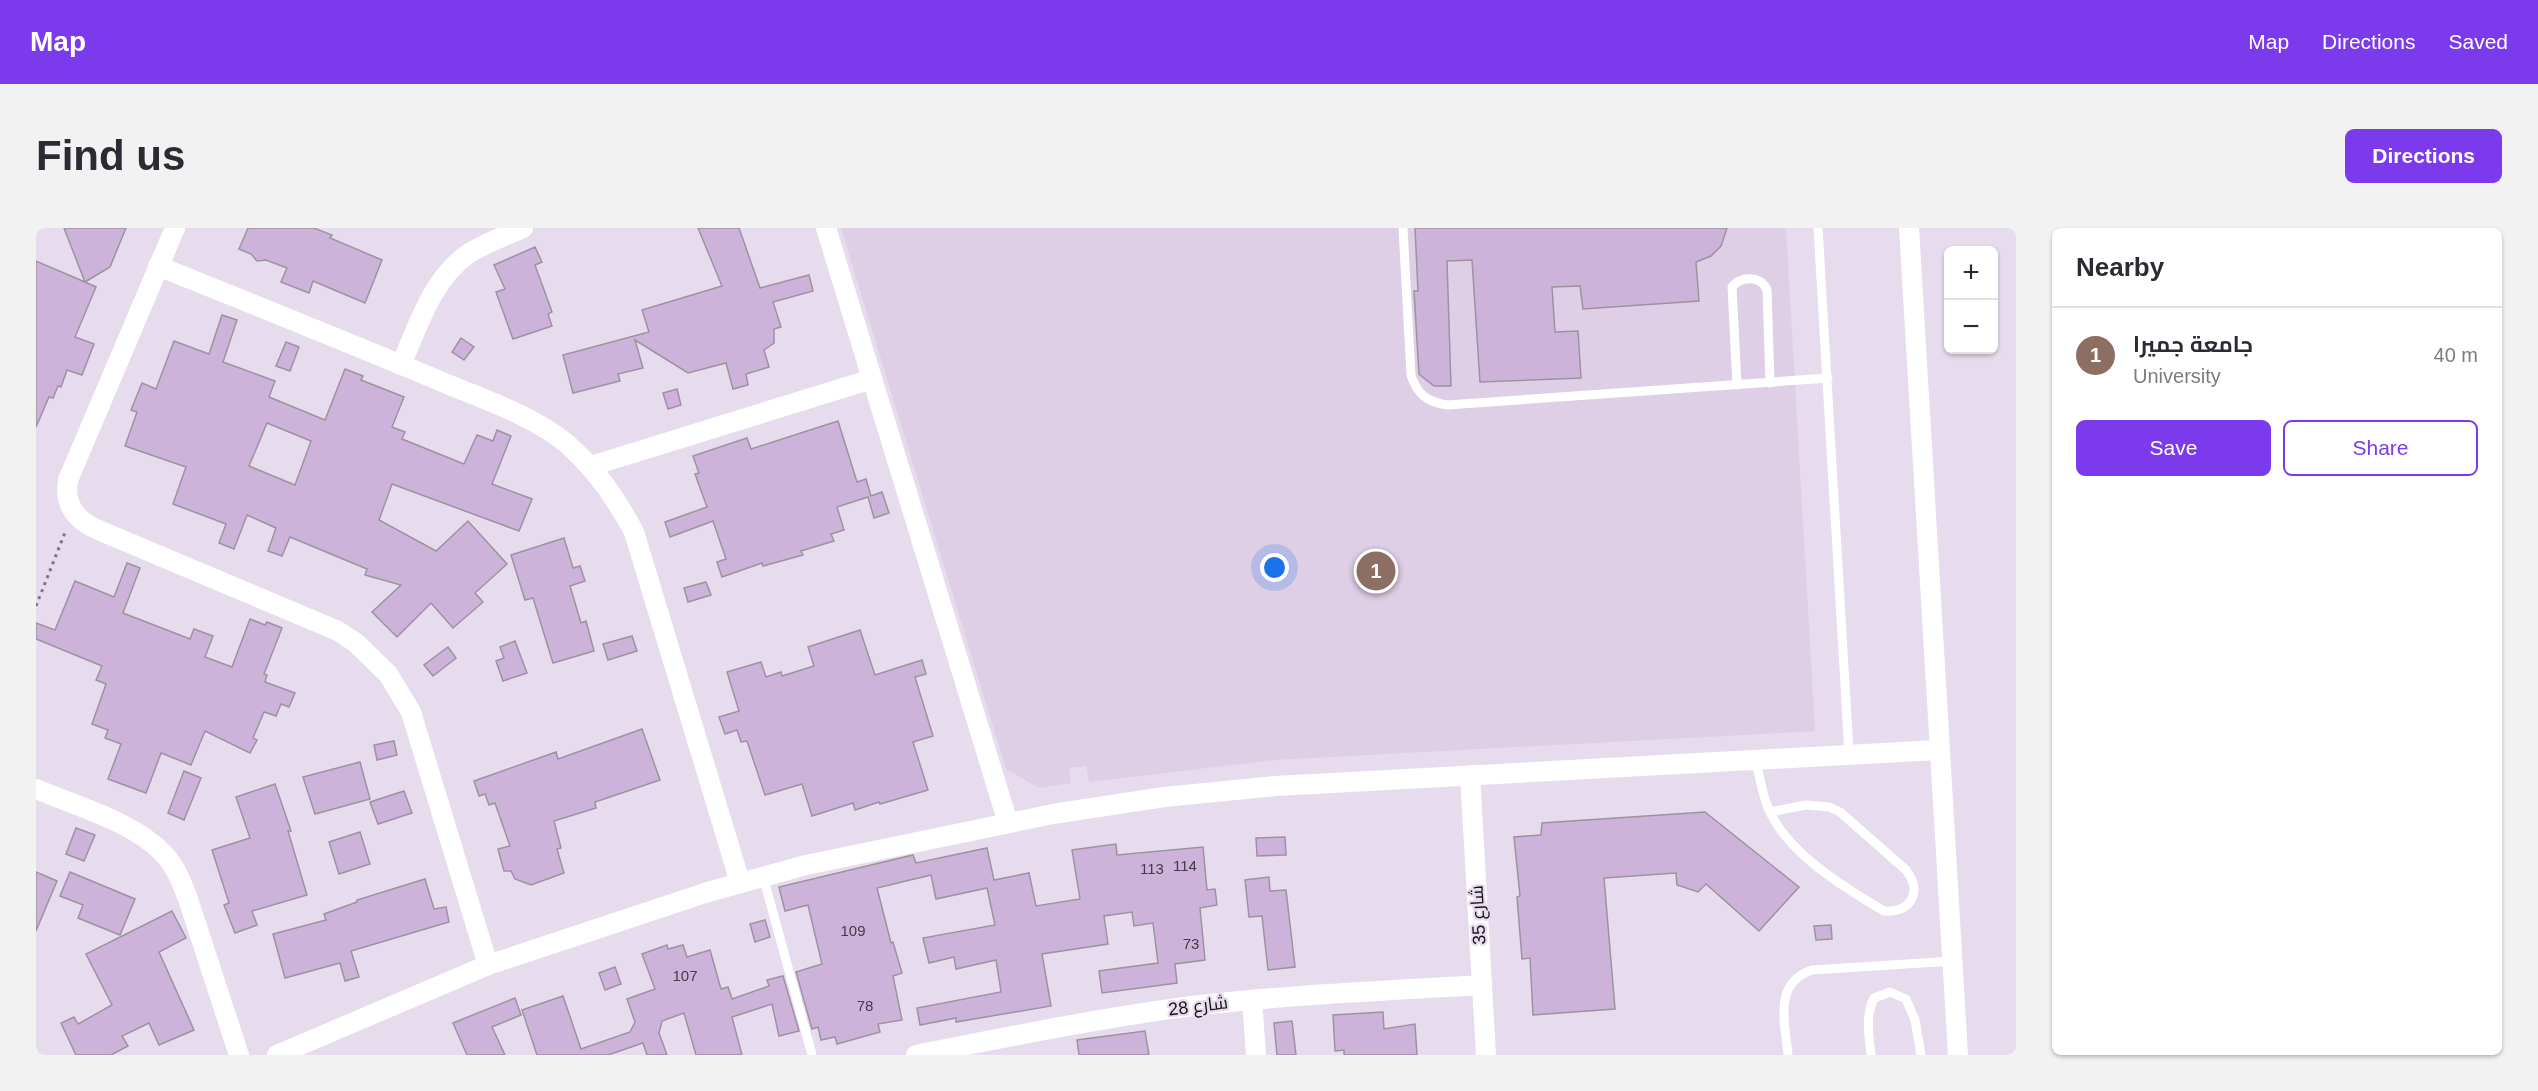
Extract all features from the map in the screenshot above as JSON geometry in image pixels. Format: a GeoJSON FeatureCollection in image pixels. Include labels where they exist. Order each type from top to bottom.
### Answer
{"type":"FeatureCollection","features":[{"type":"Feature","properties":{"kind":"street"},"geometry":{"type":"LineString","coordinates":[[175,228],[68,480],[66,492],[73,513],[96,529],[338,631],[373,657],[388,674],[411,712],[488,965]]}},
{"type":"Feature","properties":{"kind":"street"},"geometry":{"type":"LineString","coordinates":[[400,365],[430,298],[453,267],[468,254],[485,244],[524,228]]}},
{"type":"Feature","properties":{"kind":"street"},"geometry":{"type":"LineString","coordinates":[[826,228],[1008,823]]}},
{"type":"Feature","properties":{"kind":"street"},"geometry":{"type":"LineString","coordinates":[[1909,228],[1938,750],[1958,1055]]}},
{"type":"Feature","properties":{"kind":"street"},"geometry":{"type":"LineString","coordinates":[[158,266],[400,365],[536,424],[564,442],[591,466],[615,496],[634,532],[740,882]]}},
{"type":"Feature","properties":{"kind":"street"},"geometry":{"type":"LineString","coordinates":[[591,466],[872,379]]}},
{"type":"Feature","properties":{"kind":"street"},"geometry":{"type":"LineString","coordinates":[[277,1055],[488,965],[634,915],[740,882],[1008,823],[1108,804],[1220,790],[1849,753],[1938,750]]}},
{"type":"Feature","properties":{"kind":"street","name":"شارع 35"},"geometry":{"type":"LineString","coordinates":[[1470,775],[1486,1055]]}},
{"type":"Feature","properties":{"kind":"street"},"geometry":{"type":"LineString","coordinates":[[36,789],[124,827],[147,839],[165,855],[179,876],[188,899],[239,1055]]}},
{"type":"Feature","properties":{"kind":"street","name":"شارع 28"},"geometry":{"type":"LineString","coordinates":[[916,1055],[1104,1019],[1252,1000],[1482,985]]}},
{"type":"Feature","properties":{"kind":"street"},"geometry":{"type":"LineString","coordinates":[[1252,1000],[1256,1055]]}},
{"type":"Feature","properties":{"kind":"lane"},"geometry":{"type":"LineString","coordinates":[[1403,228],[1411,375],[1415,387],[1423,397],[1434,403],[1447,405],[1828,378]]}},
{"type":"Feature","properties":{"kind":"lane"},"geometry":{"type":"LineString","coordinates":[[1818,228],[1849,753]]}},
{"type":"Feature","properties":{"kind":"lane"},"geometry":{"type":"LineString","coordinates":[[1737,385],[1732,287],[1739,280],[1756,279],[1763,283],[1767,290],[1770,382]]}},
{"type":"Feature","properties":{"kind":"lane"},"geometry":{"type":"LineString","coordinates":[[1755,759],[1770,812],[1783,834],[1800,853],[1884,911],[1894,912],[1905,908],[1912,900],[1914,889],[1912,879],[1906,870],[1840,812],[1818,805],[1770,812]]}},
{"type":"Feature","properties":{"kind":"lane"},"geometry":{"type":"LineString","coordinates":[[763,876],[812,1055]]}},
{"type":"Feature","properties":{"kind":"lane"},"geometry":{"type":"LineString","coordinates":[[1788,1055],[1784,1004],[1786,992],[1792,981],[1801,974],[1812,970],[1953,961]]}},
{"type":"Feature","properties":{"kind":"lane"},"geometry":{"type":"LineString","coordinates":[[1871,1055],[1870,1006],[1874,998],[1890,992],[1906,999],[1915,1020],[1921,1055]]}},
{"type":"Feature","properties":{"kind":"path"},"geometry":{"type":"LineString","coordinates":[[36,606],[73,513]]}},
{"type":"Feature","properties":{"kind":"shaded area"},"geometry":{"type":"Polygon","coordinates":[[[841,228],[1786,228],[1815,731],[1275,760],[1089,782],[1086,766],[1069,768],[1071,783],[1039,788],[1006,769],[841,228]]]}},
{"type":"Feature","properties":{"kind":"building"},"geometry":{"type":"Polygon","coordinates":[[[64,228],[126,228],[110,267],[85,282],[64,228]]]}},
{"type":"Feature","properties":{"kind":"building"},"geometry":{"type":"Polygon","coordinates":[[[248,228],[314,228],[332,235],[330,238],[382,260],[365,303],[313,281],[309,293],[281,282],[287,268],[266,260],[257,261],[251,254],[239,249],[248,228]]]}},
{"type":"Feature","properties":{"kind":"building"},"geometry":{"type":"Polygon","coordinates":[[[698,228],[739,228],[760,288],[809,275],[813,291],[773,302],[781,327],[774,329],[774,343],[764,350],[769,367],[746,374],[748,385],[733,389],[726,363],[688,373],[635,340],[643,368],[618,374],[620,381],[573,393],[563,355],[649,332],[642,310],[722,286],[698,228]]]}},
{"type":"Feature","properties":{"kind":"building"},"geometry":{"type":"Polygon","coordinates":[[[1415,228],[1727,228],[1721,246],[1711,256],[1696,262],[1699,301],[1583,309],[1580,286],[1552,287],[1555,332],[1578,331],[1581,378],[1480,382],[1472,260],[1447,261],[1451,386],[1434,386],[1419,374],[1414,291],[1418,291],[1415,228]]]}},
{"type":"Feature","properties":{"kind":"building"},"geometry":{"type":"Polygon","coordinates":[[[535,247],[542,262],[535,265],[552,312],[548,314],[552,326],[513,339],[496,292],[505,289],[494,265],[535,247]]]}},
{"type":"Feature","properties":{"kind":"building"},"geometry":{"type":"Polygon","coordinates":[[[36,261],[96,287],[75,337],[94,344],[82,375],[67,370],[61,387],[58,386],[53,398],[49,397],[36,427],[36,261]]]}},
{"type":"Feature","properties":{"kind":"building"},"geometry":{"type":"Polygon","coordinates":[[[222,315],[237,320],[223,362],[275,381],[269,397],[325,420],[345,369],[363,376],[361,380],[404,397],[392,427],[405,432],[402,439],[464,464],[477,435],[493,441],[497,430],[511,436],[492,484],[532,499],[519,531],[392,484],[379,520],[436,551],[468,521],[507,564],[475,593],[483,602],[453,628],[431,603],[397,637],[372,612],[401,585],[365,575],[367,569],[290,537],[282,556],[268,551],[276,528],[247,515],[234,549],[219,543],[226,524],[173,504],[186,467],[125,446],[137,412],[131,410],[142,383],[156,389],[174,341],[209,354],[222,315]],[[267,423],[249,466],[295,485],[311,441],[267,423]]]}},
{"type":"Feature","properties":{"kind":"building"},"geometry":{"type":"Polygon","coordinates":[[[461,338],[474,347],[464,360],[452,352],[461,338]]]}},
{"type":"Feature","properties":{"kind":"building"},"geometry":{"type":"Polygon","coordinates":[[[286,342],[299,347],[290,371],[276,366],[286,342]]]}},
{"type":"Feature","properties":{"kind":"building"},"geometry":{"type":"Polygon","coordinates":[[[677,389],[681,405],[668,409],[663,393],[677,389]]]}},
{"type":"Feature","properties":{"kind":"building"},"geometry":{"type":"Polygon","coordinates":[[[838,421],[857,482],[866,479],[871,496],[882,492],[889,513],[874,518],[868,497],[837,507],[844,530],[831,534],[834,541],[801,551],[803,555],[763,566],[762,563],[722,577],[717,562],[726,559],[713,521],[670,537],[665,522],[707,507],[695,474],[699,473],[693,456],[747,438],[751,449],[838,421]]]}},
{"type":"Feature","properties":{"kind":"building"},"geometry":{"type":"Polygon","coordinates":[[[564,538],[573,568],[580,566],[585,581],[570,586],[581,623],[586,621],[594,651],[553,663],[533,598],[525,600],[511,555],[564,538]]]}},
{"type":"Feature","properties":{"kind":"building"},"geometry":{"type":"Polygon","coordinates":[[[127,563],[140,568],[123,613],[190,639],[194,629],[213,636],[205,657],[232,667],[250,619],[282,628],[264,674],[267,675],[265,682],[295,693],[289,707],[281,704],[276,716],[264,712],[253,738],[257,740],[250,753],[205,731],[191,765],[161,753],[146,793],[108,779],[121,744],[105,738],[108,730],[92,724],[106,684],[96,680],[102,666],[36,639],[36,623],[55,630],[75,581],[114,597],[127,563]]]}},
{"type":"Feature","properties":{"kind":"building"},"geometry":{"type":"Polygon","coordinates":[[[706,582],[711,595],[688,602],[684,588],[706,582]]]}},
{"type":"Feature","properties":{"kind":"building"},"geometry":{"type":"Polygon","coordinates":[[[860,630],[875,675],[922,660],[926,674],[915,677],[933,736],[913,742],[928,790],[855,810],[853,803],[812,816],[802,784],[765,795],[747,741],[741,742],[737,730],[725,734],[719,717],[739,711],[727,672],[761,662],[766,677],[781,672],[782,676],[814,666],[808,647],[860,630]]]}},
{"type":"Feature","properties":{"kind":"building"},"geometry":{"type":"Polygon","coordinates":[[[632,636],[637,651],[608,660],[603,644],[632,636]]]}},
{"type":"Feature","properties":{"kind":"building"},"geometry":{"type":"Polygon","coordinates":[[[515,641],[527,673],[503,681],[496,661],[504,658],[500,647],[515,641]]]}},
{"type":"Feature","properties":{"kind":"building"},"geometry":{"type":"Polygon","coordinates":[[[448,647],[456,658],[433,676],[424,665],[448,647]]]}},
{"type":"Feature","properties":{"kind":"building"},"geometry":{"type":"Polygon","coordinates":[[[642,729],[660,780],[595,802],[596,808],[554,821],[561,848],[557,849],[564,873],[531,885],[515,879],[511,871],[504,871],[498,849],[510,846],[495,803],[489,805],[485,794],[479,796],[474,781],[556,752],[558,759],[642,729]]]}},
{"type":"Feature","properties":{"kind":"building"},"geometry":{"type":"Polygon","coordinates":[[[394,741],[397,755],[377,760],[374,745],[394,741]]]}},
{"type":"Feature","properties":{"kind":"building"},"geometry":{"type":"Polygon","coordinates":[[[360,762],[370,799],[315,814],[303,777],[360,762]]]}},
{"type":"Feature","properties":{"kind":"building"},"geometry":{"type":"Polygon","coordinates":[[[184,771],[201,778],[184,820],[168,813],[184,771]]]}},
{"type":"Feature","properties":{"kind":"building"},"geometry":{"type":"Polygon","coordinates":[[[275,784],[291,831],[288,831],[307,895],[252,911],[257,925],[235,933],[224,905],[229,903],[212,850],[250,838],[236,797],[275,784]]]}},
{"type":"Feature","properties":{"kind":"building"},"geometry":{"type":"Polygon","coordinates":[[[404,791],[412,813],[378,824],[370,802],[404,791]]]}},
{"type":"Feature","properties":{"kind":"building"},"geometry":{"type":"Polygon","coordinates":[[[1705,812],[1799,887],[1759,931],[1706,884],[1698,892],[1677,885],[1676,873],[1604,878],[1615,1009],[1533,1015],[1530,958],[1522,959],[1517,897],[1520,896],[1514,837],[1541,835],[1542,823],[1705,812]]]}},
{"type":"Feature","properties":{"kind":"building"},"geometry":{"type":"Polygon","coordinates":[[[76,828],[95,835],[84,861],[66,854],[76,828]]]}},
{"type":"Feature","properties":{"kind":"building"},"geometry":{"type":"Polygon","coordinates":[[[360,832],[370,864],[339,874],[329,842],[360,832]]]}},
{"type":"Feature","properties":{"kind":"building"},"geometry":{"type":"Polygon","coordinates":[[[1285,837],[1286,855],[1257,856],[1256,838],[1285,837]]]}},
{"type":"Feature","properties":{"kind":"building"},"geometry":{"type":"Polygon","coordinates":[[[1116,844],[1117,855],[1203,847],[1207,890],[1215,889],[1217,905],[1200,908],[1205,960],[1175,964],[1177,983],[1102,993],[1099,971],[1158,963],[1153,923],[1134,926],[1132,912],[1104,916],[1108,944],[1042,954],[1051,1006],[956,1022],[956,1018],[920,1025],[917,1008],[1001,992],[996,960],[956,969],[954,957],[929,963],[923,938],[995,925],[987,888],[936,899],[931,875],[877,888],[891,943],[893,942],[902,973],[893,976],[902,1020],[878,1024],[880,1032],[837,1044],[835,1037],[821,1040],[818,1027],[812,1029],[796,972],[822,964],[808,905],[785,911],[779,887],[913,855],[916,863],[987,848],[994,880],[1029,873],[1036,906],[1080,899],[1072,850],[1116,844]]]}},
{"type":"Feature","properties":{"kind":"building"},"geometry":{"type":"Polygon","coordinates":[[[36,872],[57,881],[36,931],[36,872]]]}},
{"type":"Feature","properties":{"kind":"building"},"geometry":{"type":"Polygon","coordinates":[[[70,872],[135,899],[120,935],[78,918],[83,905],[60,896],[70,872]]]}},
{"type":"Feature","properties":{"kind":"building"},"geometry":{"type":"Polygon","coordinates":[[[1269,877],[1270,891],[1286,890],[1295,967],[1268,970],[1262,916],[1249,917],[1245,880],[1269,877]]]}},
{"type":"Feature","properties":{"kind":"building"},"geometry":{"type":"Polygon","coordinates":[[[425,879],[434,909],[446,907],[449,922],[351,951],[359,977],[345,981],[340,963],[285,978],[273,934],[326,920],[324,914],[357,902],[357,900],[425,879]]]}},
{"type":"Feature","properties":{"kind":"building"},"geometry":{"type":"Polygon","coordinates":[[[172,911],[186,938],[159,952],[194,1030],[159,1045],[149,1023],[122,1036],[128,1046],[111,1055],[76,1055],[61,1023],[74,1017],[78,1024],[112,1005],[86,954],[172,911]]]}},
{"type":"Feature","properties":{"kind":"building"},"geometry":{"type":"Polygon","coordinates":[[[765,920],[770,937],[755,942],[750,924],[765,920]]]}},
{"type":"Feature","properties":{"kind":"building"},"geometry":{"type":"Polygon","coordinates":[[[1831,925],[1832,939],[1816,940],[1814,926],[1831,925]]]}},
{"type":"Feature","properties":{"kind":"building"},"geometry":{"type":"Polygon","coordinates":[[[667,945],[668,949],[683,945],[687,957],[710,950],[721,989],[728,987],[732,999],[769,986],[767,980],[783,976],[799,1031],[779,1036],[772,1004],[732,1017],[742,1055],[696,1055],[684,1013],[662,1021],[659,1033],[667,1055],[647,1055],[643,1043],[608,1055],[537,1055],[522,1010],[563,996],[581,1049],[630,1032],[635,1022],[627,999],[655,989],[642,954],[667,945]]]}},
{"type":"Feature","properties":{"kind":"building"},"geometry":{"type":"Polygon","coordinates":[[[615,967],[621,984],[605,990],[599,973],[615,967]]]}},
{"type":"Feature","properties":{"kind":"building"},"geometry":{"type":"Polygon","coordinates":[[[515,998],[521,1015],[492,1027],[505,1055],[467,1055],[453,1023],[515,998]]]}},
{"type":"Feature","properties":{"kind":"building"},"geometry":{"type":"Polygon","coordinates":[[[1383,1012],[1384,1029],[1415,1024],[1417,1055],[1344,1055],[1344,1050],[1335,1051],[1333,1015],[1383,1012]]]}},
{"type":"Feature","properties":{"kind":"building"},"geometry":{"type":"Polygon","coordinates":[[[1292,1021],[1296,1055],[1277,1055],[1274,1023],[1292,1021]]]}},
{"type":"Feature","properties":{"kind":"building"},"geometry":{"type":"Polygon","coordinates":[[[1145,1031],[1149,1055],[1079,1055],[1077,1040],[1145,1031]]]}},
{"type":"Feature","properties":{"kind":"place","name":"جامعة جميرا"},"geometry":{"type":"Point","coordinates":[1376,571]}}]}
